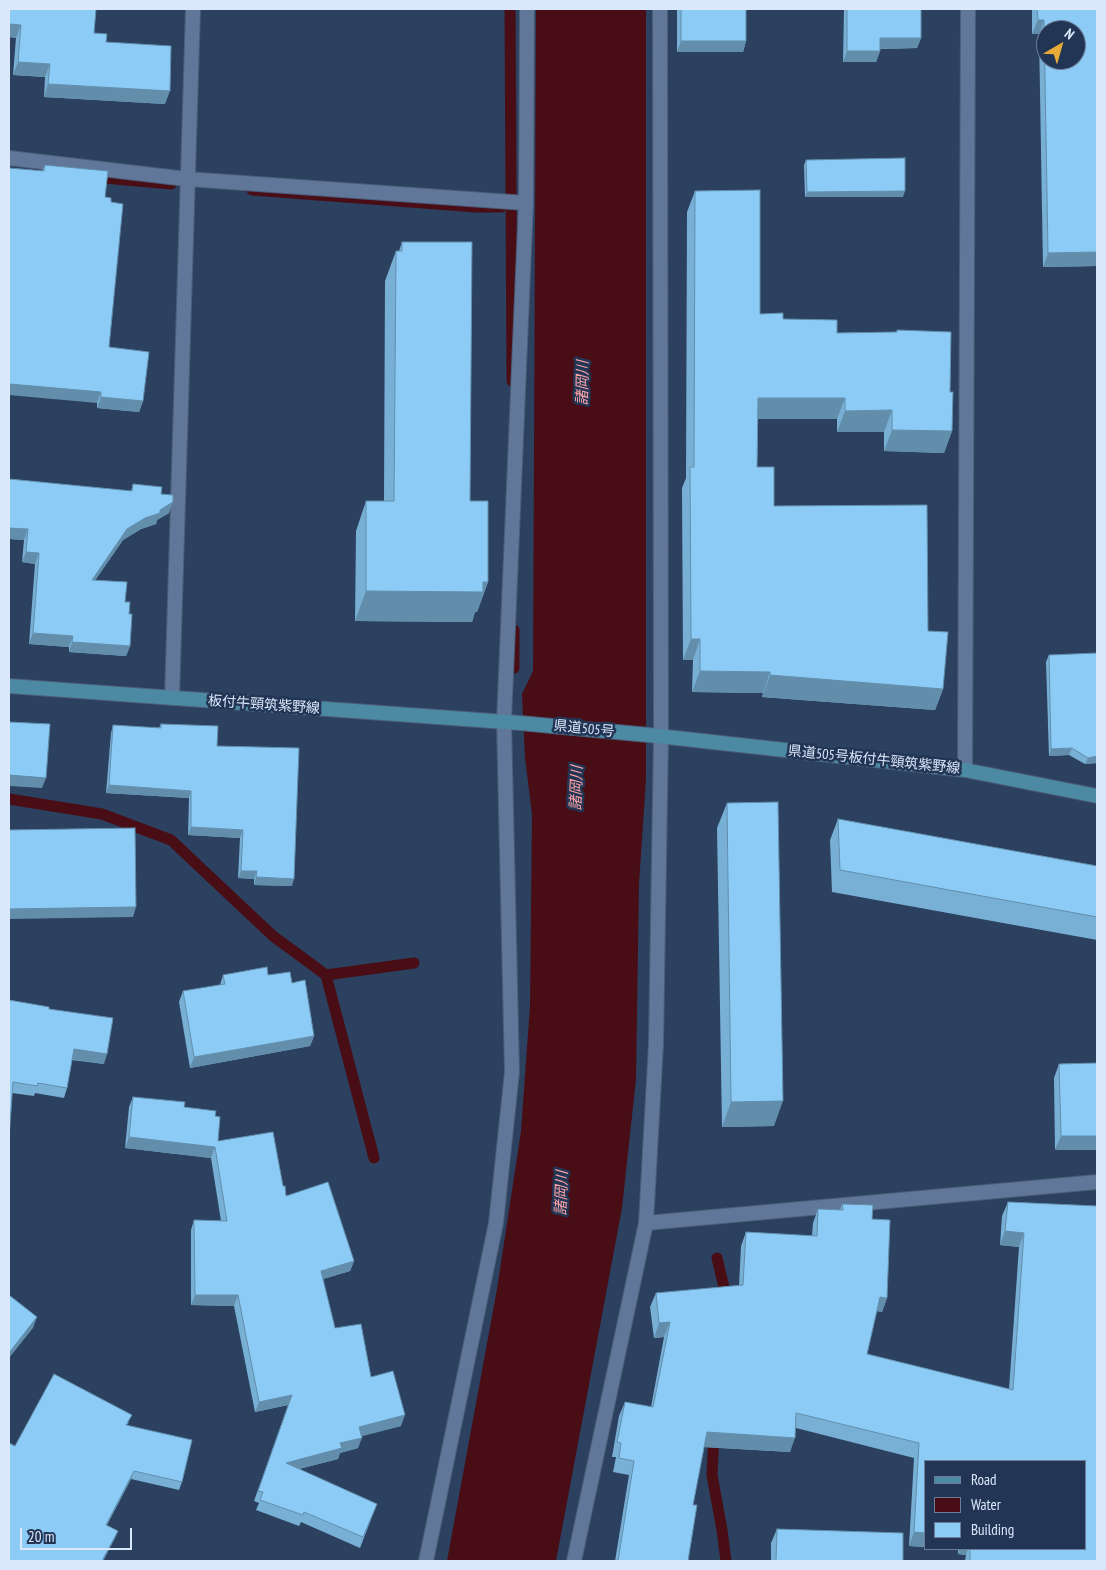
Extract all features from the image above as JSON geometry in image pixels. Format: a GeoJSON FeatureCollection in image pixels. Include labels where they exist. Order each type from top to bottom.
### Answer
{"type":"FeatureCollection","features":[{"type":"Feature","properties":{"kind":"main road","name":"板付牛頸筑紫野線"},"geometry":{"type":"LineString","coordinates":[[9,686],[520,722]]}},
{"type":"Feature","properties":{"kind":"main road","name":"県道505号"},"geometry":{"type":"LineString","coordinates":[[520,722],[655,736]]}},
{"type":"Feature","properties":{"kind":"main road","name":"県道505号板付牛頸筑紫野線"},"geometry":{"type":"LineString","coordinates":[[655,736],[965,770],[1097,796]]}},
{"type":"Feature","properties":{"kind":"street"},"geometry":{"type":"LineString","coordinates":[[172,698],[192,9]]}},
{"type":"Feature","properties":{"kind":"street"},"geometry":{"type":"LineString","coordinates":[[426,1561],[496,1223],[512,1072],[504,721],[526,203],[527,9]]}},
{"type":"Feature","properties":{"kind":"street"},"geometry":{"type":"LineString","coordinates":[[574,1561],[646,1222],[656,1044],[655,736],[660,9]]}},
{"type":"Feature","properties":{"kind":"street"},"geometry":{"type":"LineString","coordinates":[[965,770],[968,9]]}},
{"type":"Feature","properties":{"kind":"street"},"geometry":{"type":"LineString","coordinates":[[9,158],[188,179],[526,203]]}},
{"type":"Feature","properties":{"kind":"street"},"geometry":{"type":"LineString","coordinates":[[646,1222],[1097,1182]]}},
{"type":"Feature","properties":{"kind":"water","name":"諸岡川"},"geometry":{"type":"Polygon","coordinates":[[[536,9],[646,9],[646,779],[639,884],[636,1079],[622,1208],[556,1561],[447,1561],[497,1289],[521,1131],[530,1006],[532,814],[525,758],[522,694],[533,671],[536,9]]]}},
{"type":"Feature","properties":{"kind":"building"},"geometry":{"type":"Polygon","coordinates":[[[9,9],[96,9],[94,33],[107,34],[106,42],[171,46],[170,91],[48,84],[50,64],[18,62],[21,25],[9,24],[9,9]]]}},
{"type":"Feature","properties":{"kind":"building"},"geometry":{"type":"Polygon","coordinates":[[[681,9],[746,9],[746,41],[681,41],[681,9]]]}},
{"type":"Feature","properties":{"kind":"building"},"geometry":{"type":"Polygon","coordinates":[[[847,9],[921,9],[921,38],[880,38],[880,51],[847,51],[847,9]]]}},
{"type":"Feature","properties":{"kind":"building"},"geometry":{"type":"Polygon","coordinates":[[[1037,9],[1097,9],[1097,252],[1048,253],[1045,70],[1086,70],[1086,20],[1038,20],[1037,9]]]}},
{"type":"Feature","properties":{"kind":"building"},"geometry":{"type":"Polygon","coordinates":[[[905,158],[905,191],[807,192],[806,160],[905,158]]]}},
{"type":"Feature","properties":{"kind":"building"},"geometry":{"type":"Polygon","coordinates":[[[45,165],[108,171],[105,197],[111,198],[111,202],[123,204],[109,347],[149,352],[143,401],[101,397],[101,392],[9,384],[9,168],[44,171],[45,165]]]}},
{"type":"Feature","properties":{"kind":"building"},"geometry":{"type":"Polygon","coordinates":[[[760,190],[760,314],[783,313],[783,319],[837,320],[837,333],[897,332],[897,330],[951,332],[950,392],[953,392],[952,431],[892,430],[892,410],[845,411],[845,398],[758,398],[757,467],[774,467],[774,506],[927,505],[928,631],[948,632],[943,689],[770,675],[770,672],[700,671],[700,639],[691,639],[690,467],[694,467],[695,191],[760,190]]]}},
{"type":"Feature","properties":{"kind":"building"},"geometry":{"type":"Polygon","coordinates":[[[402,242],[472,242],[470,501],[488,501],[488,582],[483,582],[483,592],[366,591],[366,501],[394,501],[396,251],[402,251],[402,242]]]}},
{"type":"Feature","properties":{"kind":"building"},"geometry":{"type":"Polygon","coordinates":[[[9,479],[132,491],[133,484],[162,487],[161,494],[173,495],[173,502],[160,510],[160,513],[145,518],[127,529],[92,580],[127,582],[125,602],[130,602],[129,614],[132,614],[130,646],[72,642],[73,636],[33,633],[39,553],[26,552],[28,529],[9,528],[9,479]]]}},
{"type":"Feature","properties":{"kind":"building"},"geometry":{"type":"Polygon","coordinates":[[[1097,653],[1097,756],[1088,758],[1072,748],[1051,749],[1049,655],[1097,653]]]}},
{"type":"Feature","properties":{"kind":"building"},"geometry":{"type":"Polygon","coordinates":[[[9,722],[50,724],[46,778],[9,775],[9,722]]]}},
{"type":"Feature","properties":{"kind":"building"},"geometry":{"type":"Polygon","coordinates":[[[161,724],[218,726],[217,746],[299,748],[294,879],[256,877],[257,871],[241,871],[243,830],[191,827],[191,791],[109,785],[113,725],[161,728],[161,724]]]}},
{"type":"Feature","properties":{"kind":"building"},"geometry":{"type":"Polygon","coordinates":[[[778,802],[783,1101],[731,1102],[727,803],[778,802]]]}},
{"type":"Feature","properties":{"kind":"building"},"geometry":{"type":"Polygon","coordinates":[[[838,819],[1097,866],[1097,917],[840,870],[838,819]]]}},
{"type":"Feature","properties":{"kind":"building"},"geometry":{"type":"Polygon","coordinates":[[[135,828],[136,907],[9,909],[9,830],[135,828]]]}},
{"type":"Feature","properties":{"kind":"building"},"geometry":{"type":"Polygon","coordinates":[[[267,967],[268,975],[290,972],[292,983],[305,980],[314,1036],[194,1057],[183,991],[225,984],[223,975],[267,967]]]}},
{"type":"Feature","properties":{"kind":"building"},"geometry":{"type":"Polygon","coordinates":[[[9,1000],[49,1007],[49,1009],[113,1018],[107,1054],[74,1049],[67,1088],[38,1083],[37,1086],[13,1082],[9,1139],[9,1000]]]}},
{"type":"Feature","properties":{"kind":"building"},"geometry":{"type":"Polygon","coordinates":[[[1097,1063],[1097,1136],[1061,1136],[1059,1064],[1097,1063]]]}},
{"type":"Feature","properties":{"kind":"building"},"geometry":{"type":"Polygon","coordinates":[[[133,1097],[185,1102],[184,1107],[216,1111],[215,1116],[220,1117],[218,1141],[273,1132],[286,1196],[328,1182],[354,1261],[321,1271],[335,1328],[361,1324],[371,1377],[393,1371],[405,1415],[359,1427],[362,1438],[340,1443],[342,1448],[286,1463],[377,1504],[363,1537],[304,1512],[303,1515],[260,1500],[263,1492],[258,1491],[292,1395],[259,1402],[238,1295],[195,1295],[194,1220],[227,1221],[215,1147],[129,1137],[133,1097]]]}},
{"type":"Feature","properties":{"kind":"building"},"geometry":{"type":"Polygon","coordinates":[[[1008,1202],[1097,1206],[1097,1561],[970,1561],[970,1550],[1086,1550],[1086,1460],[924,1460],[924,1533],[914,1532],[919,1443],[796,1413],[795,1438],[707,1432],[693,1505],[697,1505],[688,1561],[618,1561],[634,1461],[619,1458],[621,1443],[617,1442],[625,1402],[653,1407],[670,1322],[659,1323],[656,1293],[743,1285],[746,1232],[817,1236],[818,1209],[843,1210],[842,1204],[873,1205],[872,1219],[890,1220],[887,1298],[880,1297],[867,1354],[1013,1390],[1024,1233],[1005,1231],[1008,1202]]]}},
{"type":"Feature","properties":{"kind":"building"},"geometry":{"type":"Polygon","coordinates":[[[9,1295],[37,1317],[9,1353],[9,1295]]]}},
{"type":"Feature","properties":{"kind":"building"},"geometry":{"type":"Polygon","coordinates":[[[54,1374],[132,1415],[126,1425],[192,1440],[182,1482],[134,1471],[106,1525],[118,1531],[102,1561],[9,1561],[9,1443],[15,1446],[54,1374]]]}},
{"type":"Feature","properties":{"kind":"building"},"geometry":{"type":"Polygon","coordinates":[[[777,1529],[903,1533],[903,1561],[776,1561],[777,1529]]]}},
{"type":"Feature","properties":{"kind":"waterway"},"geometry":{"type":"LineString","coordinates":[[510,9],[512,381]]}},
{"type":"Feature","properties":{"kind":"waterway"},"geometry":{"type":"LineString","coordinates":[[93,177],[171,184]]}},
{"type":"Feature","properties":{"kind":"waterway"},"geometry":{"type":"LineString","coordinates":[[252,190],[476,207],[501,207]]}},
{"type":"Feature","properties":{"kind":"waterway"},"geometry":{"type":"LineString","coordinates":[[514,630],[514,668]]}},
{"type":"Feature","properties":{"kind":"waterway"},"geometry":{"type":"LineString","coordinates":[[9,799],[102,814],[171,840],[273,936],[326,975],[414,963]]}},
{"type":"Feature","properties":{"kind":"waterway"},"geometry":{"type":"LineString","coordinates":[[326,975],[374,1158]]}},
{"type":"Feature","properties":{"kind":"waterway"},"geometry":{"type":"LineString","coordinates":[[717,1258],[727,1300]]}},
{"type":"Feature","properties":{"kind":"waterway"},"geometry":{"type":"LineString","coordinates":[[714,1434],[712,1475],[726,1561]]}}]}
